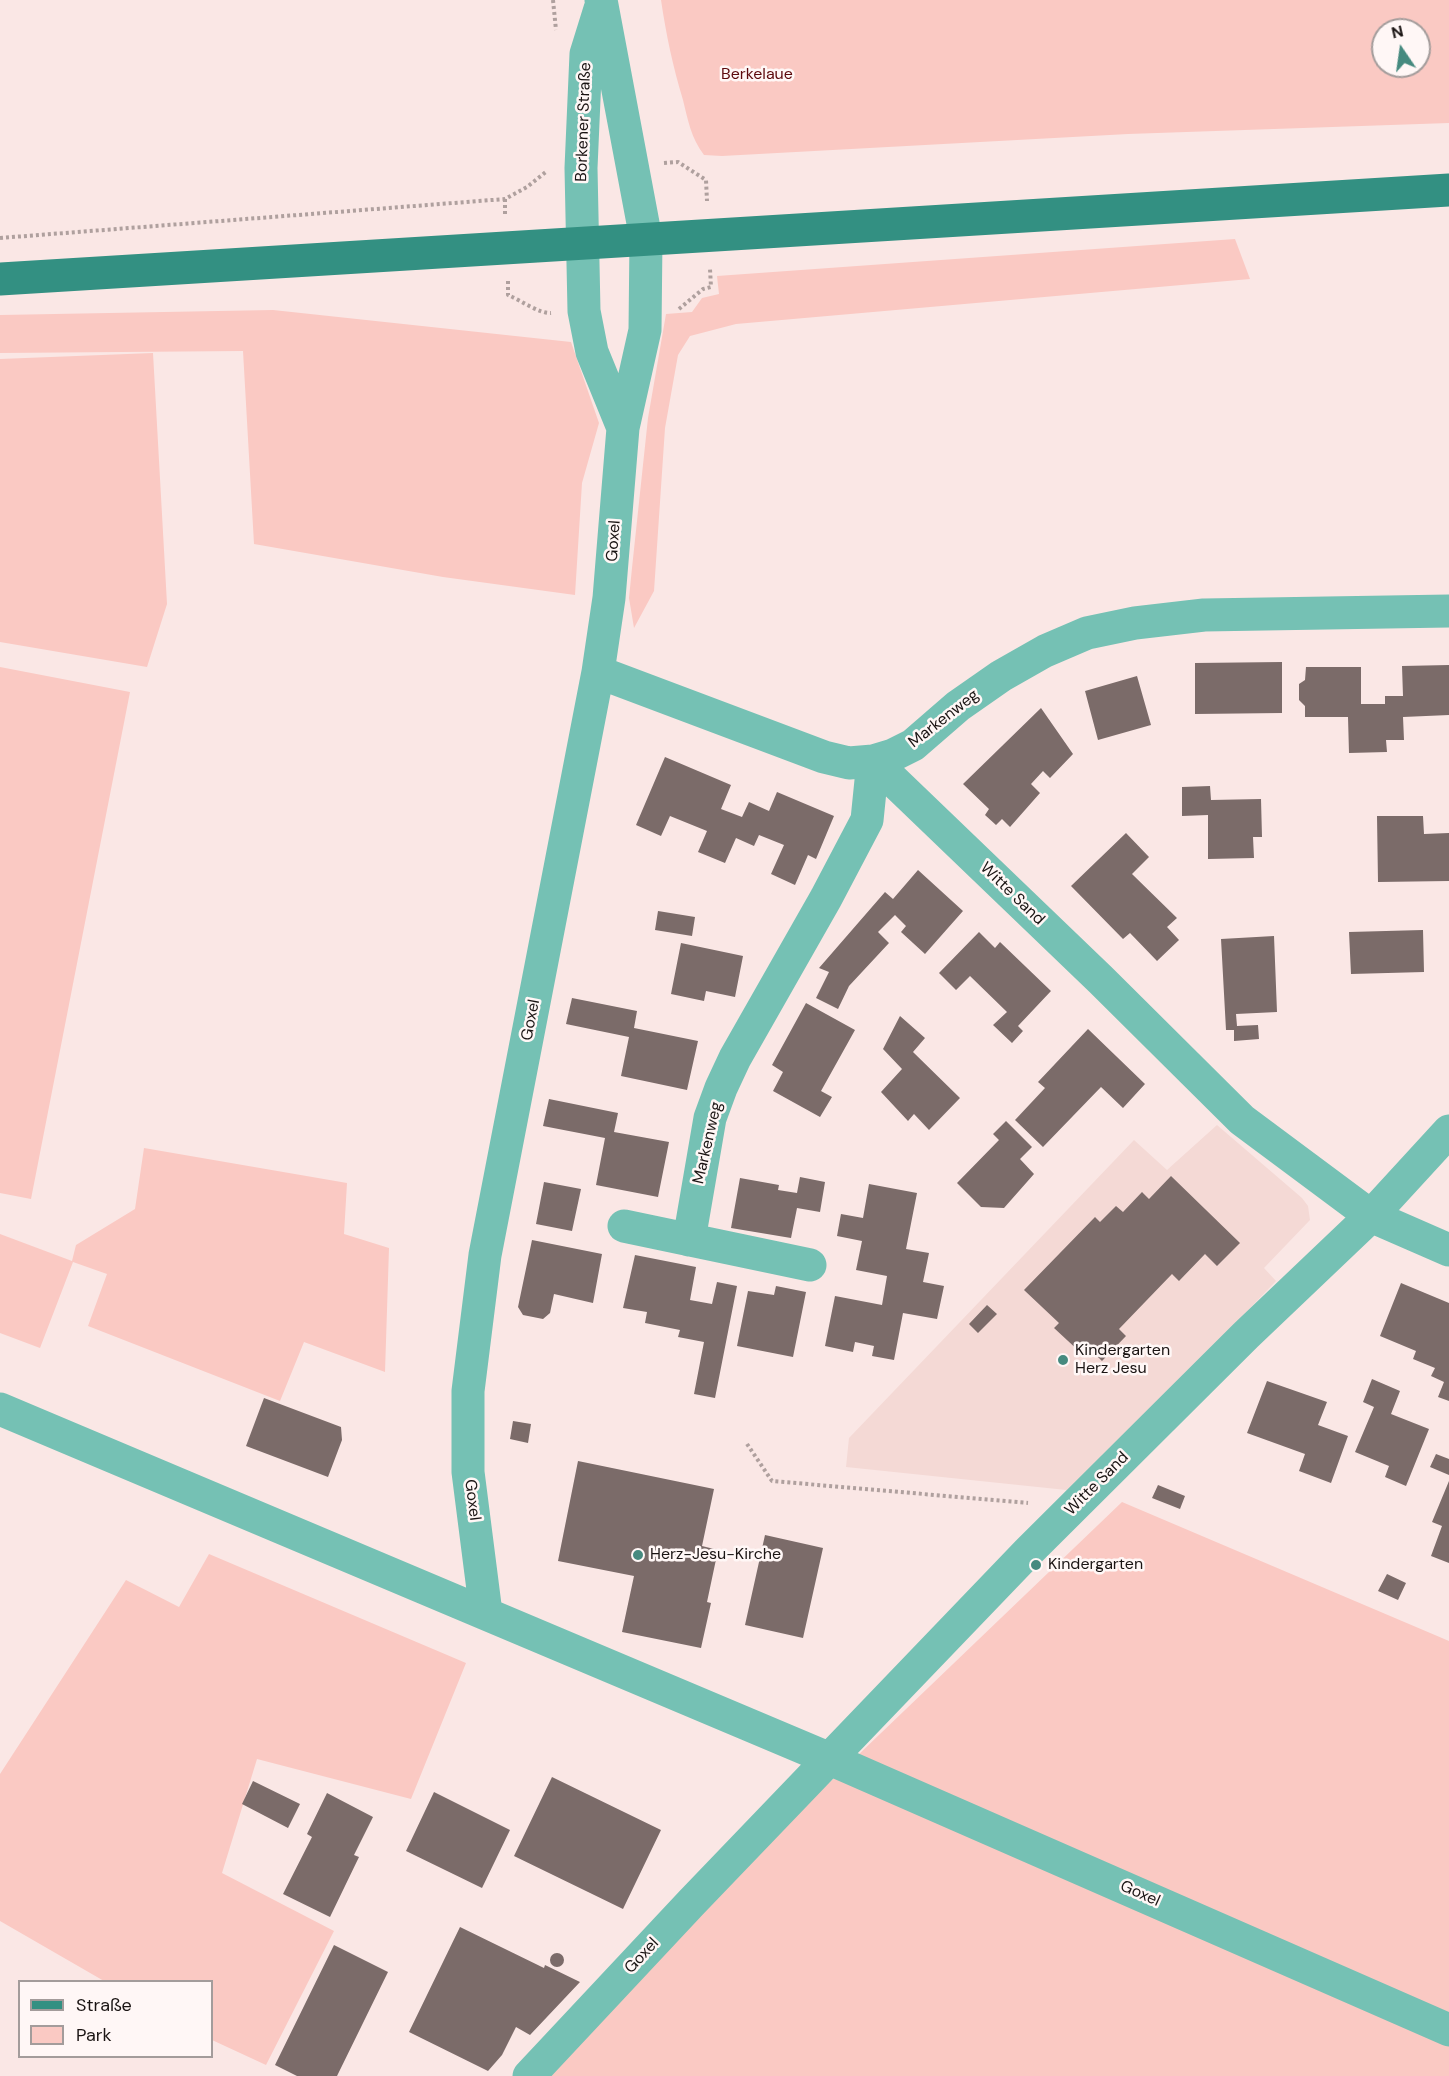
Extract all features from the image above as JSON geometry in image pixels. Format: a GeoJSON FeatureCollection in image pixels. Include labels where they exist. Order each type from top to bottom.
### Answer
{"type":"FeatureCollection","features":[{"type":"Feature","properties":{"kind":"main road"},"geometry":{"type":"LineString","coordinates":[[0,279],[1449,190]]}},
{"type":"Feature","properties":{"kind":"street","name":"Borkener Straße"},"geometry":{"type":"LineString","coordinates":[[601,2],[645,239]]}},
{"type":"Feature","properties":{"kind":"street","name":"Borkener Straße"},"geometry":{"type":"LineString","coordinates":[[583,242],[581,168],[586,54],[601,2]]}},
{"type":"Feature","properties":{"kind":"street","name":"Goxel"},"geometry":{"type":"LineString","coordinates":[[486,1613],[468,1472],[468,1391],[485,1256],[598,672],[609,598],[623,428],[645,330],[645,239]]}},
{"type":"Feature","properties":{"kind":"street","name":"Goxel"},"geometry":{"type":"LineString","coordinates":[[583,242],[584,311],[592,352],[623,428]]}},
{"type":"Feature","properties":{"kind":"street","name":"Markenweg"},"geometry":{"type":"LineString","coordinates":[[688,1240],[710,1118],[735,1058],[826,898],[867,820],[873,761],[893,755],[913,745],[958,706],[1000,676],[1045,651],[1087,633],[1135,623],[1204,615],[1449,611]]}},
{"type":"Feature","properties":{"kind":"street"},"geometry":{"type":"LineString","coordinates":[[598,672],[824,757],[849,763],[873,761]]}},
{"type":"Feature","properties":{"kind":"street","name":"Witte Sand"},"geometry":{"type":"LineString","coordinates":[[873,761],[1101,980],[1242,1120],[1371,1216],[1449,1250]]}},
{"type":"Feature","properties":{"kind":"street"},"geometry":{"type":"LineString","coordinates":[[1371,1216],[1449,1131]]}},
{"type":"Feature","properties":{"kind":"street","name":"Witte Sand"},"geometry":{"type":"LineString","coordinates":[[830,1759],[1074,1507],[1246,1335],[1371,1216]]}},
{"type":"Feature","properties":{"kind":"street"},"geometry":{"type":"LineString","coordinates":[[624,1226],[810,1265]]}},
{"type":"Feature","properties":{"kind":"street","name":"Goxel"},"geometry":{"type":"LineString","coordinates":[[0,1408],[830,1759],[1449,2030]]}},
{"type":"Feature","properties":{"kind":"street","name":"Goxel"},"geometry":{"type":"LineString","coordinates":[[529,2076],[830,1759]]}},
{"type":"Feature","properties":{"kind":"path"},"geometry":{"type":"LineString","coordinates":[[663,164],[678,162],[705,180]]}},
{"type":"Feature","properties":{"kind":"path"},"geometry":{"type":"LineString","coordinates":[[0,238],[505,200],[527,187],[547,170]]}},
{"type":"Feature","properties":{"kind":"path"},"geometry":{"type":"LineString","coordinates":[[645,330],[685,305],[703,289],[711,287],[710,275]]}},
{"type":"Feature","properties":{"kind":"path"},"geometry":{"type":"LineString","coordinates":[[508,280],[508,296],[528,303],[543,314],[584,311]]}},
{"type":"Feature","properties":{"kind":"path"},"geometry":{"type":"LineString","coordinates":[[747,1444],[772,1481],[1074,1507]]}},
{"type":"Feature","properties":{"kind":"shaded area","name":"Kindergarten Herz Jesu"},"geometry":{"type":"Polygon","coordinates":[[[1217,1125],[1302,1198],[1308,1206],[1310,1220],[1264,1268],[1276,1281],[1076,1491],[846,1467],[849,1438],[1134,1140],[1167,1170],[1217,1125]]]}},
{"type":"Feature","properties":{"kind":"green space","name":"Berkelaue"},"geometry":{"type":"Polygon","coordinates":[[[661,0],[1449,0],[1449,123],[1128,134],[722,156],[704,155],[688,122],[661,0]]]}},
{"type":"Feature","properties":{"kind":"green space"},"geometry":{"type":"Polygon","coordinates":[[[1235,239],[1250,279],[736,324],[690,336],[678,355],[665,428],[654,591],[634,628],[629,598],[632,568],[648,418],[666,314],[692,312],[702,298],[719,294],[717,276],[1235,239]]]}},
{"type":"Feature","properties":{"kind":"green space"},"geometry":{"type":"Polygon","coordinates":[[[273,310],[571,342],[599,423],[582,483],[575,595],[443,577],[254,544],[243,351],[0,353],[0,315],[273,310]]]}},
{"type":"Feature","properties":{"kind":"green space"},"geometry":{"type":"Polygon","coordinates":[[[153,353],[167,604],[147,667],[0,642],[0,359],[153,353]]]}},
{"type":"Feature","properties":{"kind":"green space"},"geometry":{"type":"Polygon","coordinates":[[[0,667],[130,692],[31,1199],[0,1193],[0,667]]]}},
{"type":"Feature","properties":{"kind":"green space"},"geometry":{"type":"Polygon","coordinates":[[[144,1148],[347,1183],[344,1234],[389,1248],[385,1372],[304,1342],[280,1401],[88,1326],[107,1274],[73,1262],[40,1348],[0,1333],[0,1234],[72,1261],[76,1245],[135,1209],[144,1148]]]}},
{"type":"Feature","properties":{"kind":"green space"},"geometry":{"type":"Polygon","coordinates":[[[1122,1502],[1449,1641],[1449,2076],[541,2076],[663,1942],[1122,1502]]]}},
{"type":"Feature","properties":{"kind":"green space"},"geometry":{"type":"Polygon","coordinates":[[[209,1554],[466,1663],[411,1799],[257,1759],[222,1873],[334,1931],[266,2065],[213,2040],[213,1980],[102,1980],[0,1921],[0,1774],[126,1580],[179,1607],[209,1554]]]}},
{"type":"Feature","properties":{"kind":"building"},"geometry":{"type":"Polygon","coordinates":[[[1282,662],[1282,713],[1195,714],[1195,663],[1282,662]]]}},
{"type":"Feature","properties":{"kind":"building"},"geometry":{"type":"Polygon","coordinates":[[[1449,665],[1449,715],[1403,717],[1404,740],[1386,740],[1387,752],[1349,753],[1348,717],[1305,717],[1305,706],[1299,700],[1299,684],[1305,680],[1306,667],[1361,667],[1361,704],[1385,704],[1385,696],[1403,696],[1402,666],[1449,665]]]}},
{"type":"Feature","properties":{"kind":"building"},"geometry":{"type":"Polygon","coordinates":[[[1137,676],[1151,725],[1098,740],[1085,691],[1137,676]]]}},
{"type":"Feature","properties":{"kind":"building"},"geometry":{"type":"Polygon","coordinates":[[[1041,708],[1073,754],[1050,778],[1043,771],[1031,784],[1040,793],[1010,827],[1002,819],[996,825],[985,815],[989,809],[963,784],[1041,708]]]}},
{"type":"Feature","properties":{"kind":"building"},"geometry":{"type":"Polygon","coordinates":[[[665,757],[731,785],[721,809],[742,817],[749,802],[769,811],[777,792],[834,816],[816,859],[808,855],[795,885],[771,874],[784,845],[759,835],[754,846],[736,838],[725,863],[698,852],[707,831],[670,816],[661,836],[636,825],[665,757]]]}},
{"type":"Feature","properties":{"kind":"building"},"geometry":{"type":"Polygon","coordinates":[[[1210,786],[1211,800],[1261,799],[1262,837],[1253,837],[1254,858],[1208,859],[1208,815],[1182,816],[1182,787],[1210,786]]]}},
{"type":"Feature","properties":{"kind":"building"},"geometry":{"type":"Polygon","coordinates":[[[1377,816],[1423,816],[1424,834],[1449,833],[1449,881],[1378,882],[1377,816]]]}},
{"type":"Feature","properties":{"kind":"building"},"geometry":{"type":"Polygon","coordinates":[[[1126,833],[1149,857],[1132,874],[1177,918],[1167,927],[1179,940],[1157,961],[1130,933],[1123,939],[1071,886],[1126,833]]]}},
{"type":"Feature","properties":{"kind":"building"},"geometry":{"type":"Polygon","coordinates":[[[918,870],[963,911],[925,954],[901,932],[906,926],[895,915],[878,932],[889,943],[849,986],[838,1009],[816,998],[829,972],[819,968],[885,892],[893,899],[918,870]]]}},
{"type":"Feature","properties":{"kind":"building"},"geometry":{"type":"Polygon","coordinates":[[[658,911],[695,917],[692,936],[655,930],[658,911]]]}},
{"type":"Feature","properties":{"kind":"building"},"geometry":{"type":"Polygon","coordinates":[[[1423,930],[1424,972],[1351,974],[1349,932],[1423,930]]]}},
{"type":"Feature","properties":{"kind":"building"},"geometry":{"type":"Polygon","coordinates":[[[979,932],[995,948],[1000,942],[1051,991],[1018,1026],[1023,1031],[1012,1043],[993,1025],[1007,1012],[970,976],[956,990],[939,973],[979,932]]]}},
{"type":"Feature","properties":{"kind":"building"},"geometry":{"type":"Polygon","coordinates":[[[1274,936],[1277,1012],[1236,1014],[1237,1026],[1258,1025],[1259,1039],[1234,1041],[1234,1030],[1226,1030],[1221,939],[1274,936]]]}},
{"type":"Feature","properties":{"kind":"building"},"geometry":{"type":"Polygon","coordinates":[[[681,943],[743,956],[735,997],[706,991],[704,1001],[671,994],[681,943]]]}},
{"type":"Feature","properties":{"kind":"building"},"geometry":{"type":"Polygon","coordinates":[[[572,998],[637,1011],[634,1028],[698,1041],[687,1090],[621,1076],[629,1037],[566,1024],[572,998]]]}},
{"type":"Feature","properties":{"kind":"building"},"geometry":{"type":"Polygon","coordinates":[[[806,1003],[855,1030],[821,1091],[832,1097],[820,1117],[773,1091],[783,1072],[772,1065],[806,1003]]]}},
{"type":"Feature","properties":{"kind":"building"},"geometry":{"type":"Polygon","coordinates":[[[900,1016],[925,1038],[913,1052],[960,1098],[929,1130],[914,1114],[908,1121],[881,1092],[902,1069],[883,1049],[900,1016]]]}},
{"type":"Feature","properties":{"kind":"building"},"geometry":{"type":"Polygon","coordinates":[[[1088,1029],[1145,1084],[1123,1108],[1101,1087],[1043,1147],[1015,1120],[1045,1088],[1038,1082],[1088,1029]]]}},
{"type":"Feature","properties":{"kind":"building"},"geometry":{"type":"Polygon","coordinates":[[[549,1099],[618,1113],[614,1132],[669,1142],[658,1197],[596,1185],[605,1138],[543,1126],[549,1099]]]}},
{"type":"Feature","properties":{"kind":"building"},"geometry":{"type":"Polygon","coordinates":[[[1006,1121],[1032,1147],[1020,1159],[1034,1174],[1004,1208],[981,1207],[957,1183],[999,1140],[993,1134],[1006,1121]]]}},
{"type":"Feature","properties":{"kind":"building"},"geometry":{"type":"Polygon","coordinates":[[[1171,1176],[1240,1243],[1217,1266],[1205,1254],[1179,1281],[1172,1274],[1119,1329],[1126,1336],[1102,1361],[1087,1346],[1081,1353],[1054,1328],[1059,1323],[1024,1290],[1095,1217],[1100,1222],[1116,1206],[1123,1212],[1142,1192],[1149,1199],[1171,1176]]]}},
{"type":"Feature","properties":{"kind":"building"},"geometry":{"type":"Polygon","coordinates":[[[800,1177],[825,1182],[820,1212],[797,1208],[791,1238],[731,1228],[740,1178],[779,1185],[778,1190],[797,1193],[800,1177]]]}},
{"type":"Feature","properties":{"kind":"building"},"geometry":{"type":"Polygon","coordinates":[[[544,1182],[581,1189],[572,1231],[536,1224],[544,1182]]]}},
{"type":"Feature","properties":{"kind":"building"},"geometry":{"type":"Polygon","coordinates":[[[869,1184],[917,1193],[906,1249],[929,1253],[923,1282],[944,1286],[937,1319],[903,1313],[894,1360],[872,1356],[874,1346],[855,1342],[853,1352],[825,1346],[835,1296],[882,1305],[887,1276],[856,1270],[862,1241],[837,1236],[841,1214],[863,1218],[869,1184]]]}},
{"type":"Feature","properties":{"kind":"building"},"geometry":{"type":"Polygon","coordinates":[[[532,1240],[602,1254],[593,1303],[554,1294],[550,1313],[543,1319],[523,1315],[518,1307],[532,1240]]]}},
{"type":"Feature","properties":{"kind":"building"},"geometry":{"type":"Polygon","coordinates":[[[635,1255],[696,1267],[690,1300],[712,1304],[717,1282],[737,1286],[715,1398],[694,1394],[704,1342],[678,1337],[680,1330],[645,1323],[647,1312],[623,1308],[635,1255]]]}},
{"type":"Feature","properties":{"kind":"building"},"geometry":{"type":"Polygon","coordinates":[[[1401,1283],[1449,1303],[1449,1401],[1438,1397],[1444,1382],[1431,1376],[1435,1368],[1413,1359],[1416,1351],[1380,1336],[1401,1283]]]}},
{"type":"Feature","properties":{"kind":"building"},"geometry":{"type":"Polygon","coordinates":[[[776,1286],[806,1292],[793,1357],[737,1346],[748,1291],[774,1295],[776,1286]]]}},
{"type":"Feature","properties":{"kind":"building"},"geometry":{"type":"Polygon","coordinates":[[[987,1305],[997,1314],[978,1333],[969,1324],[987,1305]]]}},
{"type":"Feature","properties":{"kind":"building"},"geometry":{"type":"Polygon","coordinates":[[[1372,1379],[1400,1391],[1391,1414],[1429,1429],[1406,1486],[1385,1477],[1389,1466],[1355,1452],[1374,1407],[1363,1402],[1372,1379]]]}},
{"type":"Feature","properties":{"kind":"building"},"geometry":{"type":"Polygon","coordinates":[[[1267,1381],[1327,1402],[1318,1425],[1348,1436],[1331,1483],[1299,1471],[1305,1454],[1247,1433],[1267,1381]]]}},
{"type":"Feature","properties":{"kind":"building"},"geometry":{"type":"Polygon","coordinates":[[[264,1398],[341,1427],[342,1440],[328,1477],[246,1446],[264,1398]]]}},
{"type":"Feature","properties":{"kind":"building"},"geometry":{"type":"Polygon","coordinates":[[[513,1421],[531,1424],[528,1443],[510,1439],[513,1421]]]}},
{"type":"Feature","properties":{"kind":"building"},"geometry":{"type":"Polygon","coordinates":[[[1436,1454],[1449,1459],[1449,1475],[1430,1467],[1436,1454]]]}},
{"type":"Feature","properties":{"kind":"building","name":"Herz-Jesu-Kirche"},"geometry":{"type":"Polygon","coordinates":[[[578,1461],[714,1489],[702,1546],[718,1550],[707,1602],[711,1603],[701,1648],[622,1632],[634,1576],[558,1561],[578,1461]]]}},
{"type":"Feature","properties":{"kind":"building"},"geometry":{"type":"Polygon","coordinates":[[[1449,1481],[1449,1563],[1431,1556],[1442,1526],[1432,1522],[1449,1481]]]}},
{"type":"Feature","properties":{"kind":"building"},"geometry":{"type":"Polygon","coordinates":[[[1158,1485],[1185,1496],[1180,1509],[1152,1498],[1158,1485]]]}},
{"type":"Feature","properties":{"kind":"building"},"geometry":{"type":"Polygon","coordinates":[[[765,1535],[823,1548],[803,1638],[745,1625],[765,1535]]]}},
{"type":"Feature","properties":{"kind":"building"},"geometry":{"type":"Polygon","coordinates":[[[1387,1574],[1406,1583],[1398,1600],[1378,1591],[1387,1574]]]}},
{"type":"Feature","properties":{"kind":"building"},"geometry":{"type":"Polygon","coordinates":[[[552,1777],[661,1830],[623,1909],[514,1856],[552,1777]]]}},
{"type":"Feature","properties":{"kind":"building"},"geometry":{"type":"Polygon","coordinates":[[[253,1781],[300,1804],[288,1828],[242,1804],[253,1781]]]}},
{"type":"Feature","properties":{"kind":"building"},"geometry":{"type":"Polygon","coordinates":[[[434,1792],[510,1830],[482,1888],[406,1851],[434,1792]]]}},
{"type":"Feature","properties":{"kind":"building"},"geometry":{"type":"Polygon","coordinates":[[[327,1793],[373,1817],[354,1855],[359,1857],[330,1917],[283,1894],[312,1837],[307,1834],[327,1793]]]}},
{"type":"Feature","properties":{"kind":"building"},"geometry":{"type":"Polygon","coordinates":[[[460,1927],[544,1968],[545,1965],[580,1982],[530,2035],[516,2027],[502,2055],[488,2071],[409,2032],[460,1927]]]}},
{"type":"Feature","properties":{"kind":"building"},"geometry":{"type":"Polygon","coordinates":[[[334,1945],[388,1972],[337,2076],[297,2076],[275,2065],[334,1945]]]}},
{"type":"Feature","properties":{"kind":"building"},"geometry":{"type":"Polygon","coordinates":[[[557,1953],[562,1955],[564,1960],[562,1965],[557,1967],[552,1965],[550,1960],[552,1955],[557,1953]]]}},
{"type":"Feature","properties":{"kind":"place","name":"Kindergarten Herz Jesu"},"geometry":{"type":"Point","coordinates":[1063,1360]}},
{"type":"Feature","properties":{"kind":"place","name":"Herz-Jesu-Kirche"},"geometry":{"type":"Point","coordinates":[638,1555]}},
{"type":"Feature","properties":{"kind":"place","name":"Kindergarten"},"geometry":{"type":"Point","coordinates":[1036,1565]}}]}
